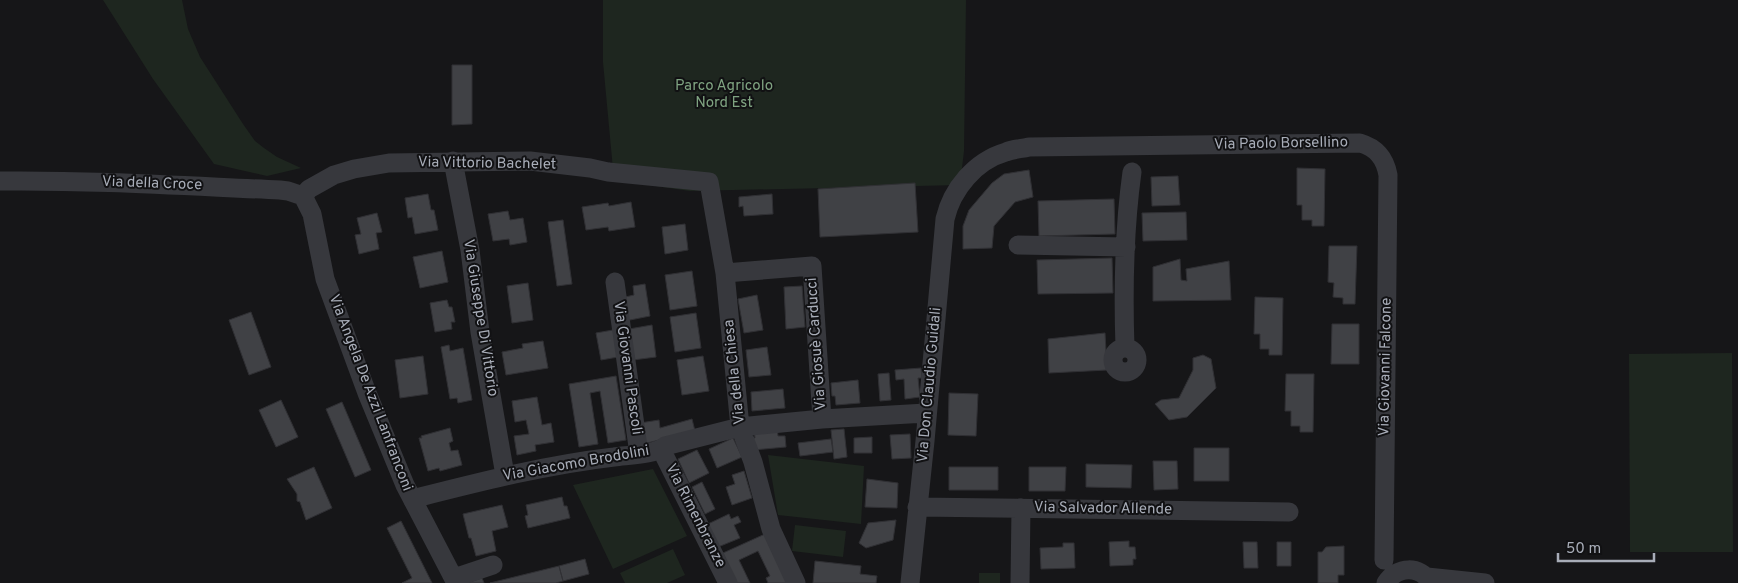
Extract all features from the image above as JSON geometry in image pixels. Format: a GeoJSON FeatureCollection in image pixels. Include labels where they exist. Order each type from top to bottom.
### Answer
{"type":"FeatureCollection","features":[{"type":"Feature","properties":{"kind":"street","name":"Via Paolo Borsellino"},"geometry":{"type":"LineString","coordinates":[[957,189],[983,163],[1005,152],[1029,147],[1360,143],[1376,150],[1385,162],[1388,175]]}},
{"type":"Feature","properties":{"kind":"street"},"geometry":{"type":"LineString","coordinates":[[1125,348],[1123,297],[1135,146]]}},
{"type":"Feature","properties":{"kind":"street"},"geometry":{"type":"LineString","coordinates":[[1132,172],[1157,146]]}},
{"type":"Feature","properties":{"kind":"street","name":"Via Giuseppe Di Vittorio"},"geometry":{"type":"LineString","coordinates":[[453,161],[470,250],[480,332],[505,475]]}},
{"type":"Feature","properties":{"kind":"street","name":"Via Vittorio Bachelet"},"geometry":{"type":"LineString","coordinates":[[303,196],[309,189],[334,175],[354,169],[389,163],[530,161],[608,172],[709,182]]}},
{"type":"Feature","properties":{"kind":"street","name":"Via Giovanni Falcone"},"geometry":{"type":"LineString","coordinates":[[1388,175],[1388,574]]}},
{"type":"Feature","properties":{"kind":"street","name":"Via della Croce"},"geometry":{"type":"LineString","coordinates":[[0,181],[74,181],[193,185],[280,190],[303,196]]}},
{"type":"Feature","properties":{"kind":"street","name":"Via della Chiesa"},"geometry":{"type":"LineString","coordinates":[[709,182],[725,273],[740,427],[753,462],[772,529],[796,583]]}},
{"type":"Feature","properties":{"kind":"street","name":"Via Don Claudio Guidali"},"geometry":{"type":"LineString","coordinates":[[910,583],[925,441],[944,219],[948,204],[957,189]]}},
{"type":"Feature","properties":{"kind":"street","name":"Via Angela De Azzi Lanfranconi"},"geometry":{"type":"LineString","coordinates":[[303,196],[312,214],[323,271],[357,370],[389,450],[412,499],[455,581]]}},
{"type":"Feature","properties":{"kind":"street"},"geometry":{"type":"LineString","coordinates":[[1018,245],[1126,247]]}},
{"type":"Feature","properties":{"kind":"street","name":"Via Giosuè Carducci"},"geometry":{"type":"LineString","coordinates":[[725,273],[812,266],[822,419]]}},
{"type":"Feature","properties":{"kind":"street","name":"Via Giovanni Pascoli"},"geometry":{"type":"LineString","coordinates":[[615,282],[639,454]]}},
{"type":"Feature","properties":{"kind":"street","name":"Via Giacomo Brodolini"},"geometry":{"type":"LineString","coordinates":[[412,499],[505,475],[577,461],[639,454],[740,427],[822,419],[926,413]]}},
{"type":"Feature","properties":{"kind":"street","name":"Via Rimenbranze"},"geometry":{"type":"LineString","coordinates":[[661,449],[728,583]]}},
{"type":"Feature","properties":{"kind":"street","name":"Via Salvador Allende"},"geometry":{"type":"LineString","coordinates":[[918,507],[1289,512]]}},
{"type":"Feature","properties":{"kind":"street"},"geometry":{"type":"LineString","coordinates":[[1020,583],[1021,508]]}},
{"type":"Feature","properties":{"kind":"street"},"geometry":{"type":"LineString","coordinates":[[455,581],[493,565]]}},
{"type":"Feature","properties":{"kind":"street"},"geometry":{"type":"LineString","coordinates":[[1388,574],[1413,570],[1429,580],[1485,583]]}},
{"type":"Feature","properties":{"kind":"green space"},"geometry":{"type":"Polygon","coordinates":[[[103,0],[182,0],[188,29],[200,57],[255,141],[277,157],[301,168],[267,176],[214,164],[153,79],[103,0]]]}},
{"type":"Feature","properties":{"kind":"green space","name":"Parco Agricolo Nord Est"},"geometry":{"type":"Polygon","coordinates":[[[603,0],[966,0],[964,151],[960,185],[690,191],[614,180],[603,62],[603,0]]]}},
{"type":"Feature","properties":{"kind":"green space"},"geometry":{"type":"Polygon","coordinates":[[[1732,353],[1733,552],[1630,552],[1629,354],[1732,353]]]}},
{"type":"Feature","properties":{"kind":"green space"},"geometry":{"type":"Polygon","coordinates":[[[768,455],[864,466],[861,524],[778,515],[768,455]]]}},
{"type":"Feature","properties":{"kind":"green space"},"geometry":{"type":"Polygon","coordinates":[[[653,469],[687,536],[613,569],[573,485],[653,469]]]}},
{"type":"Feature","properties":{"kind":"green space"},"geometry":{"type":"Polygon","coordinates":[[[795,525],[846,531],[843,557],[792,551],[795,525]]]}},
{"type":"Feature","properties":{"kind":"green space"},"geometry":{"type":"Polygon","coordinates":[[[673,549],[685,575],[667,583],[625,583],[620,573],[673,549]]]}},
{"type":"Feature","properties":{"kind":"green space"},"geometry":{"type":"Polygon","coordinates":[[[979,573],[1000,573],[1000,583],[979,583],[979,573]]]}},
{"type":"Feature","properties":{"kind":"building"},"geometry":{"type":"Polygon","coordinates":[[[452,65],[472,65],[472,124],[452,125],[452,65]]]}},
{"type":"Feature","properties":{"kind":"building"},"geometry":{"type":"Polygon","coordinates":[[[1297,168],[1325,169],[1324,226],[1312,226],[1312,220],[1302,220],[1302,205],[1297,205],[1297,168]]]}},
{"type":"Feature","properties":{"kind":"building"},"geometry":{"type":"Polygon","coordinates":[[[1029,170],[1033,197],[1015,202],[994,226],[992,248],[963,249],[963,226],[969,210],[992,183],[1004,174],[1029,170]]]}},
{"type":"Feature","properties":{"kind":"building"},"geometry":{"type":"Polygon","coordinates":[[[1178,176],[1180,205],[1152,206],[1151,177],[1178,176]]]}},
{"type":"Feature","properties":{"kind":"building"},"geometry":{"type":"Polygon","coordinates":[[[915,183],[918,232],[820,237],[818,189],[915,183]]]}},
{"type":"Feature","properties":{"kind":"building"},"geometry":{"type":"Polygon","coordinates":[[[428,194],[438,230],[415,234],[412,217],[408,218],[405,198],[428,194]]]}},
{"type":"Feature","properties":{"kind":"building"},"geometry":{"type":"Polygon","coordinates":[[[772,194],[773,214],[744,216],[743,206],[739,207],[739,197],[772,194]]]}},
{"type":"Feature","properties":{"kind":"building"},"geometry":{"type":"Polygon","coordinates":[[[1114,199],[1115,234],[1039,236],[1038,201],[1114,199]]]}},
{"type":"Feature","properties":{"kind":"building"},"geometry":{"type":"Polygon","coordinates":[[[631,202],[635,227],[609,231],[608,227],[586,230],[582,207],[608,203],[609,206],[631,202]]]}},
{"type":"Feature","properties":{"kind":"building"},"geometry":{"type":"Polygon","coordinates":[[[508,211],[510,220],[523,218],[527,242],[510,245],[509,239],[493,241],[488,214],[508,211]]]}},
{"type":"Feature","properties":{"kind":"building"},"geometry":{"type":"Polygon","coordinates":[[[1186,212],[1187,240],[1143,241],[1142,213],[1186,212]]]}},
{"type":"Feature","properties":{"kind":"building"},"geometry":{"type":"Polygon","coordinates":[[[377,213],[382,232],[376,233],[379,249],[359,254],[355,235],[361,234],[357,218],[377,213]]]}},
{"type":"Feature","properties":{"kind":"building"},"geometry":{"type":"Polygon","coordinates":[[[563,220],[572,284],[557,286],[548,222],[563,220]]]}},
{"type":"Feature","properties":{"kind":"building"},"geometry":{"type":"Polygon","coordinates":[[[685,224],[688,250],[665,254],[662,227],[685,224]]]}},
{"type":"Feature","properties":{"kind":"building"},"geometry":{"type":"Polygon","coordinates":[[[1329,246],[1357,246],[1355,304],[1343,304],[1343,298],[1333,297],[1334,283],[1328,282],[1329,246]]]}},
{"type":"Feature","properties":{"kind":"building"},"geometry":{"type":"Polygon","coordinates":[[[442,251],[448,282],[420,288],[413,257],[442,251]]]}},
{"type":"Feature","properties":{"kind":"building"},"geometry":{"type":"Polygon","coordinates":[[[1112,258],[1113,293],[1038,294],[1037,260],[1112,258]]]}},
{"type":"Feature","properties":{"kind":"building"},"geometry":{"type":"Polygon","coordinates":[[[1180,259],[1181,280],[1187,281],[1186,269],[1229,261],[1231,300],[1153,301],[1153,267],[1180,259]]]}},
{"type":"Feature","properties":{"kind":"building"},"geometry":{"type":"Polygon","coordinates":[[[692,271],[697,306],[670,310],[665,275],[692,271]]]}},
{"type":"Feature","properties":{"kind":"building"},"geometry":{"type":"Polygon","coordinates":[[[528,283],[533,320],[512,323],[507,286],[528,283]]]}},
{"type":"Feature","properties":{"kind":"building"},"geometry":{"type":"Polygon","coordinates":[[[645,284],[650,316],[625,321],[621,298],[634,295],[633,286],[645,284]]]}},
{"type":"Feature","properties":{"kind":"building"},"geometry":{"type":"Polygon","coordinates":[[[802,286],[805,327],[786,329],[784,287],[802,286]]]}},
{"type":"Feature","properties":{"kind":"building"},"geometry":{"type":"Polygon","coordinates":[[[757,295],[763,330],[744,333],[738,299],[757,295]]]}},
{"type":"Feature","properties":{"kind":"building"},"geometry":{"type":"Polygon","coordinates":[[[1255,297],[1283,298],[1282,355],[1269,355],[1269,349],[1260,349],[1260,334],[1254,334],[1255,297]]]}},
{"type":"Feature","properties":{"kind":"building"},"geometry":{"type":"Polygon","coordinates":[[[447,300],[449,307],[452,307],[455,322],[451,322],[452,329],[435,332],[430,303],[447,300]]]}},
{"type":"Feature","properties":{"kind":"building"},"geometry":{"type":"Polygon","coordinates":[[[251,312],[271,367],[249,375],[229,320],[251,312]]]}},
{"type":"Feature","properties":{"kind":"building"},"geometry":{"type":"Polygon","coordinates":[[[696,313],[701,348],[675,352],[670,317],[696,313]]]}},
{"type":"Feature","properties":{"kind":"building"},"geometry":{"type":"Polygon","coordinates":[[[1332,324],[1359,324],[1359,364],[1331,364],[1332,324]]]}},
{"type":"Feature","properties":{"kind":"building"},"geometry":{"type":"Polygon","coordinates":[[[652,325],[656,357],[633,360],[629,329],[652,325]]]}},
{"type":"Feature","properties":{"kind":"building"},"geometry":{"type":"Polygon","coordinates":[[[613,330],[618,357],[601,360],[596,333],[613,330]]]}},
{"type":"Feature","properties":{"kind":"building"},"geometry":{"type":"Polygon","coordinates":[[[1105,333],[1107,370],[1049,373],[1048,339],[1105,333]]]}},
{"type":"Feature","properties":{"kind":"building"},"geometry":{"type":"Polygon","coordinates":[[[543,341],[548,368],[506,375],[502,352],[523,348],[522,344],[543,341]]]}},
{"type":"Feature","properties":{"kind":"building"},"geometry":{"type":"Polygon","coordinates":[[[449,345],[450,351],[463,348],[472,400],[458,403],[457,398],[450,399],[441,347],[449,345]]]}},
{"type":"Feature","properties":{"kind":"building"},"geometry":{"type":"Polygon","coordinates":[[[767,347],[771,375],[749,377],[746,350],[767,347]]]}},
{"type":"Feature","properties":{"kind":"building"},"geometry":{"type":"Polygon","coordinates":[[[1203,355],[1211,359],[1216,388],[1187,417],[1169,420],[1155,404],[1161,400],[1179,398],[1193,370],[1193,358],[1203,355]]]}},
{"type":"Feature","properties":{"kind":"building"},"geometry":{"type":"Polygon","coordinates":[[[423,356],[428,394],[400,398],[395,360],[423,356]]]}},
{"type":"Feature","properties":{"kind":"building"},"geometry":{"type":"Polygon","coordinates":[[[703,356],[709,391],[682,395],[677,360],[703,356]]]}},
{"type":"Feature","properties":{"kind":"building"},"geometry":{"type":"Polygon","coordinates":[[[921,368],[922,378],[918,378],[920,397],[905,399],[904,379],[896,380],[895,370],[921,368]]]}},
{"type":"Feature","properties":{"kind":"building"},"geometry":{"type":"Polygon","coordinates":[[[889,373],[891,400],[880,401],[878,374],[889,373]]]}},
{"type":"Feature","properties":{"kind":"building"},"geometry":{"type":"Polygon","coordinates":[[[1286,374],[1314,374],[1313,432],[1300,432],[1300,426],[1291,426],[1291,411],[1285,411],[1286,374]]]}},
{"type":"Feature","properties":{"kind":"building"},"geometry":{"type":"Polygon","coordinates":[[[616,376],[626,440],[608,443],[600,391],[590,393],[598,444],[579,447],[569,384],[616,376]]]}},
{"type":"Feature","properties":{"kind":"building"},"geometry":{"type":"Polygon","coordinates":[[[858,380],[860,403],[836,405],[835,396],[832,396],[831,383],[858,380]]]}},
{"type":"Feature","properties":{"kind":"building"},"geometry":{"type":"Polygon","coordinates":[[[783,389],[785,408],[752,411],[751,392],[783,389]]]}},
{"type":"Feature","properties":{"kind":"building"},"geometry":{"type":"Polygon","coordinates":[[[949,393],[978,394],[976,436],[948,435],[949,393]]]}},
{"type":"Feature","properties":{"kind":"building"},"geometry":{"type":"Polygon","coordinates":[[[537,397],[542,425],[551,423],[554,442],[535,445],[536,451],[517,455],[514,436],[529,434],[526,420],[515,422],[512,401],[537,397]]]}},
{"type":"Feature","properties":{"kind":"building"},"geometry":{"type":"Polygon","coordinates":[[[281,400],[298,437],[276,447],[259,410],[281,400]]]}},
{"type":"Feature","properties":{"kind":"building"},"geometry":{"type":"Polygon","coordinates":[[[342,402],[371,470],[355,477],[326,409],[342,402]]]}},
{"type":"Feature","properties":{"kind":"building"},"geometry":{"type":"Polygon","coordinates":[[[692,419],[695,431],[643,444],[640,423],[659,420],[660,428],[692,419]]]}},
{"type":"Feature","properties":{"kind":"building"},"geometry":{"type":"Polygon","coordinates":[[[450,428],[453,441],[449,443],[451,451],[458,450],[462,465],[440,471],[439,468],[428,471],[419,438],[450,428]]]}},
{"type":"Feature","properties":{"kind":"building"},"geometry":{"type":"Polygon","coordinates":[[[777,428],[778,436],[785,436],[786,447],[753,450],[752,438],[755,438],[754,430],[777,428]]]}},
{"type":"Feature","properties":{"kind":"building"},"geometry":{"type":"Polygon","coordinates":[[[844,429],[847,457],[834,459],[831,430],[844,429]]]}},
{"type":"Feature","properties":{"kind":"building"},"geometry":{"type":"Polygon","coordinates":[[[910,434],[911,458],[892,459],[890,435],[910,434]]]}},
{"type":"Feature","properties":{"kind":"building"},"geometry":{"type":"Polygon","coordinates":[[[872,437],[872,453],[854,453],[854,438],[872,437]]]}},
{"type":"Feature","properties":{"kind":"building"},"geometry":{"type":"Polygon","coordinates":[[[733,438],[742,457],[717,468],[709,449],[733,438]]]}},
{"type":"Feature","properties":{"kind":"building"},"geometry":{"type":"Polygon","coordinates":[[[831,439],[833,452],[800,456],[798,443],[831,439]]]}},
{"type":"Feature","properties":{"kind":"building"},"geometry":{"type":"Polygon","coordinates":[[[1194,448],[1229,448],[1229,481],[1194,481],[1194,448]]]}},
{"type":"Feature","properties":{"kind":"building"},"geometry":{"type":"Polygon","coordinates":[[[697,450],[709,473],[689,483],[678,459],[697,450]]]}},
{"type":"Feature","properties":{"kind":"building"},"geometry":{"type":"Polygon","coordinates":[[[1153,461],[1177,461],[1178,489],[1154,490],[1153,461]]]}},
{"type":"Feature","properties":{"kind":"building"},"geometry":{"type":"Polygon","coordinates":[[[1086,464],[1132,465],[1131,488],[1086,487],[1086,464]]]}},
{"type":"Feature","properties":{"kind":"building"},"geometry":{"type":"Polygon","coordinates":[[[314,467],[332,508],[306,520],[300,502],[297,501],[297,494],[287,479],[314,467]]]}},
{"type":"Feature","properties":{"kind":"building"},"geometry":{"type":"Polygon","coordinates":[[[949,467],[998,467],[998,490],[949,490],[949,467]]]}},
{"type":"Feature","properties":{"kind":"building"},"geometry":{"type":"Polygon","coordinates":[[[1029,467],[1066,467],[1065,491],[1029,491],[1029,467]]]}},
{"type":"Feature","properties":{"kind":"building"},"geometry":{"type":"Polygon","coordinates":[[[744,471],[752,498],[732,505],[726,487],[735,484],[732,475],[744,471]]]}},
{"type":"Feature","properties":{"kind":"building"},"geometry":{"type":"Polygon","coordinates":[[[867,479],[898,483],[897,508],[865,507],[867,479]]]}},
{"type":"Feature","properties":{"kind":"building"},"geometry":{"type":"Polygon","coordinates":[[[702,482],[715,509],[705,514],[692,487],[702,482]]]}},
{"type":"Feature","properties":{"kind":"building"},"geometry":{"type":"Polygon","coordinates":[[[562,497],[570,518],[528,528],[525,516],[528,515],[526,505],[562,497]]]}},
{"type":"Feature","properties":{"kind":"building"},"geometry":{"type":"Polygon","coordinates":[[[502,505],[508,527],[492,531],[496,551],[476,556],[463,514],[502,505]]]}},
{"type":"Feature","properties":{"kind":"building"},"geometry":{"type":"Polygon","coordinates":[[[729,514],[731,519],[738,516],[741,522],[734,525],[740,538],[718,547],[708,524],[729,514]]]}},
{"type":"Feature","properties":{"kind":"building"},"geometry":{"type":"Polygon","coordinates":[[[896,520],[893,540],[866,548],[859,543],[868,523],[896,520]]]}},
{"type":"Feature","properties":{"kind":"building"},"geometry":{"type":"Polygon","coordinates":[[[401,521],[432,583],[402,583],[412,578],[387,528],[401,521]]]}},
{"type":"Feature","properties":{"kind":"building"},"geometry":{"type":"Polygon","coordinates":[[[765,534],[787,583],[768,583],[766,578],[770,576],[758,551],[739,560],[750,583],[736,583],[723,553],[765,534]]]}},
{"type":"Feature","properties":{"kind":"building"},"geometry":{"type":"Polygon","coordinates":[[[1129,541],[1129,547],[1135,547],[1136,559],[1133,559],[1133,565],[1110,566],[1109,542],[1129,541]]]}},
{"type":"Feature","properties":{"kind":"building"},"geometry":{"type":"Polygon","coordinates":[[[1243,542],[1257,542],[1258,568],[1244,568],[1243,542]]]}},
{"type":"Feature","properties":{"kind":"building"},"geometry":{"type":"Polygon","coordinates":[[[1277,542],[1291,542],[1291,566],[1277,566],[1277,542]]]}},
{"type":"Feature","properties":{"kind":"building"},"geometry":{"type":"Polygon","coordinates":[[[1063,543],[1074,543],[1075,568],[1041,569],[1040,548],[1063,547],[1063,543]]]}},
{"type":"Feature","properties":{"kind":"building"},"geometry":{"type":"Polygon","coordinates":[[[1344,546],[1344,575],[1338,575],[1338,583],[1318,583],[1318,552],[1322,552],[1326,547],[1344,546]]]}},
{"type":"Feature","properties":{"kind":"building"},"geometry":{"type":"Polygon","coordinates":[[[585,559],[589,574],[563,581],[559,566],[585,559]]]}},
{"type":"Feature","properties":{"kind":"building"},"geometry":{"type":"Polygon","coordinates":[[[815,561],[861,566],[860,574],[877,576],[876,583],[813,583],[815,561]]]}},
{"type":"Feature","properties":{"kind":"building"},"geometry":{"type":"Polygon","coordinates":[[[559,566],[563,581],[556,583],[490,583],[559,566]]]}},
{"type":"Feature","properties":{"kind":"building"},"geometry":{"type":"Polygon","coordinates":[[[482,578],[484,583],[467,583],[482,578]]]}}]}
